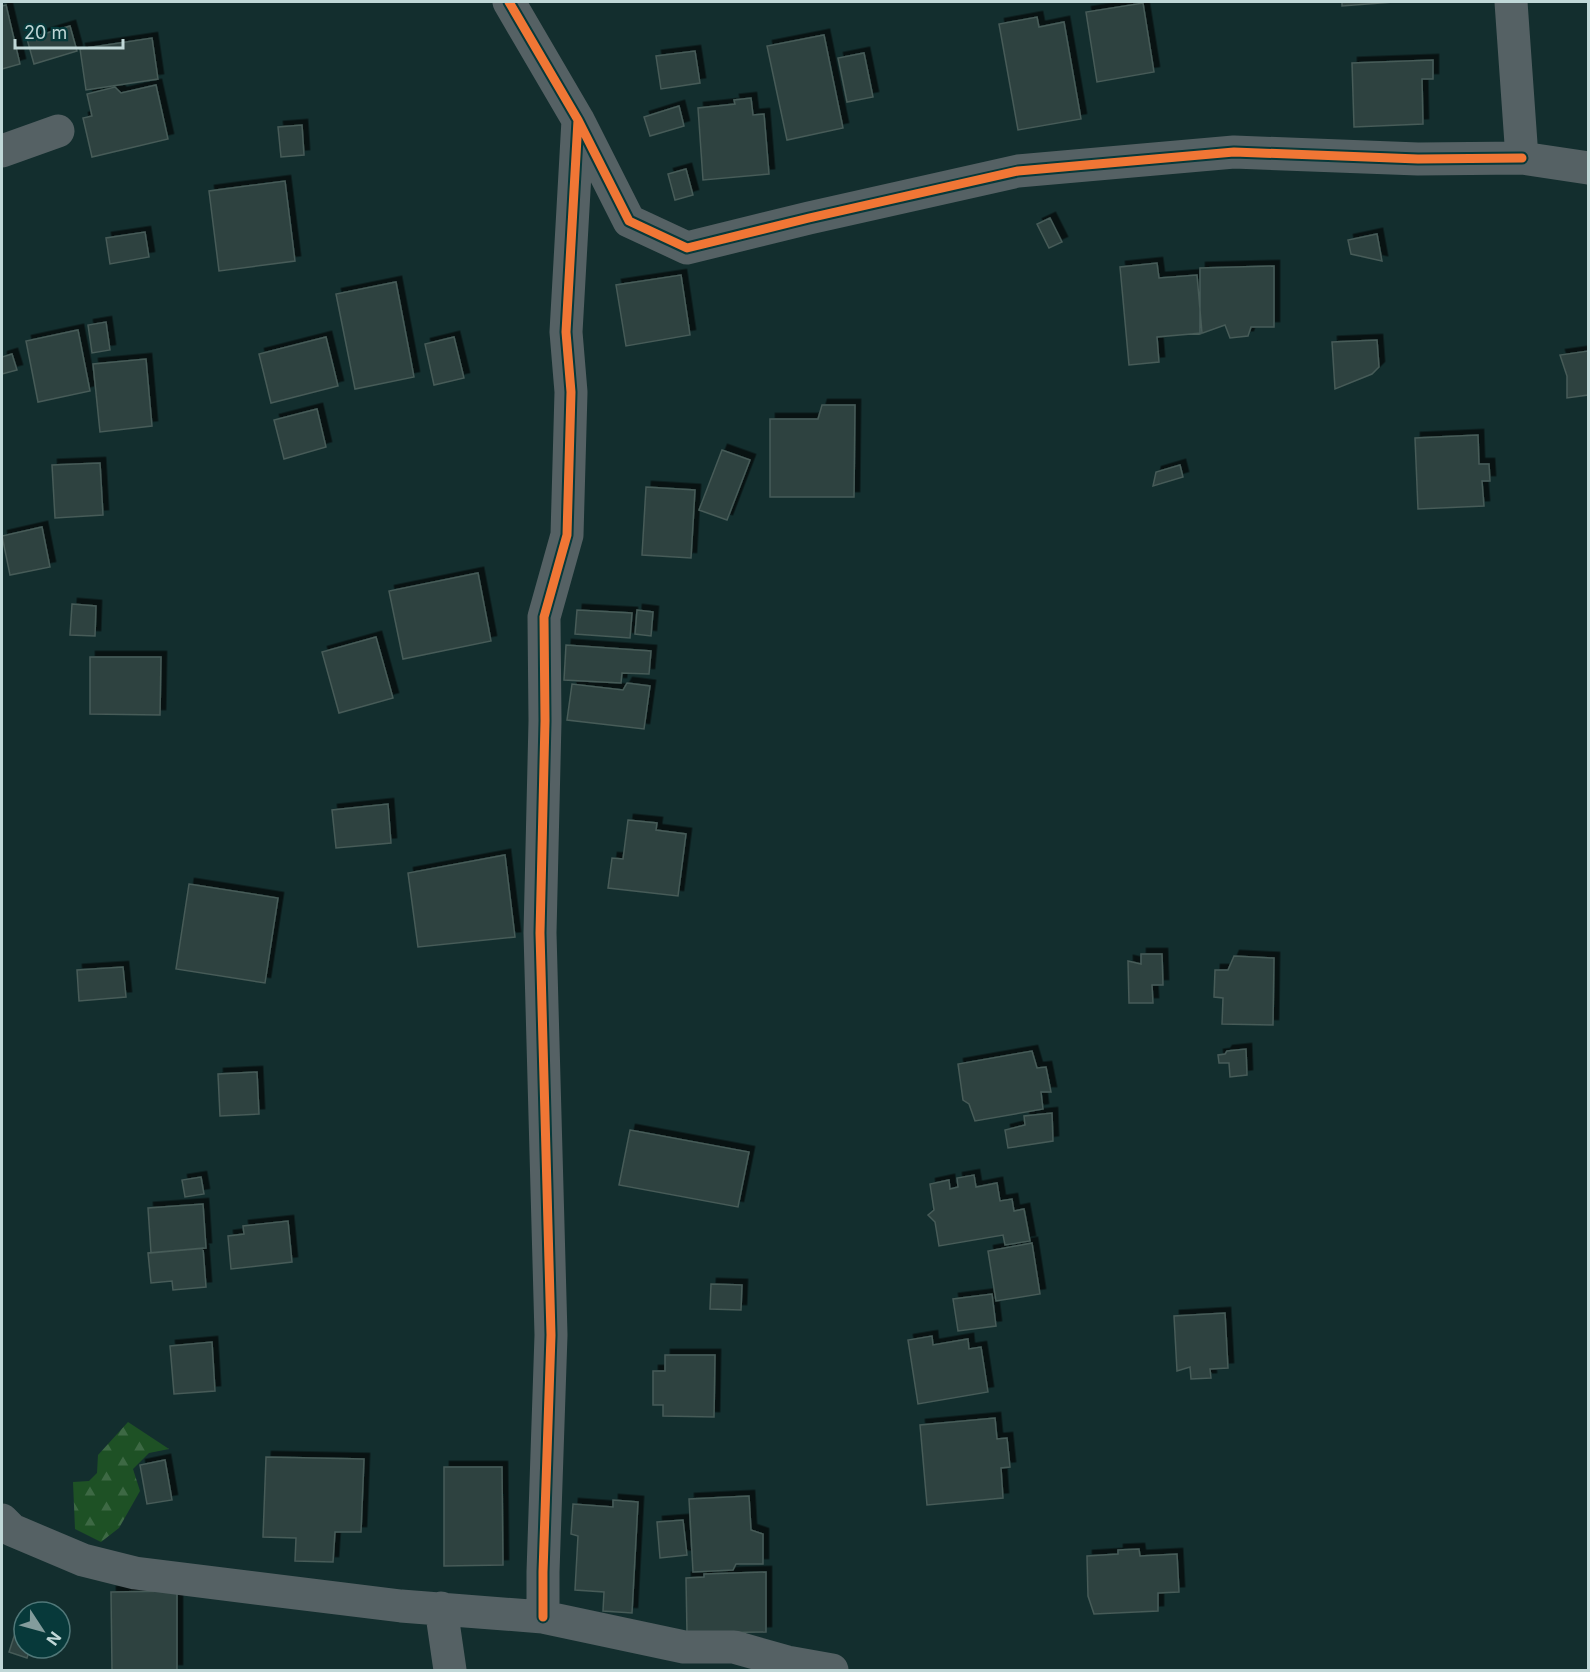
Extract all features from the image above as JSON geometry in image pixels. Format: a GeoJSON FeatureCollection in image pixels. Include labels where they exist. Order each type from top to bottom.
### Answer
{"type":"FeatureCollection","features":[{"type":"Feature","properties":{"kind":"street"},"geometry":{"type":"LineString","coordinates":[[509,2],[578,120],[629,221],[687,248],[1018,171],[1234,152],[1418,159],[1522,158],[1588,168]]}},
{"type":"Feature","properties":{"kind":"street"},"geometry":{"type":"LineString","coordinates":[[1511,2],[1522,158]]}},
{"type":"Feature","properties":{"kind":"street"},"geometry":{"type":"LineString","coordinates":[[543,1617],[551,1335],[540,933],[545,721],[544,617],[567,535],[570,392],[566,332],[578,120]]}},
{"type":"Feature","properties":{"kind":"street"},"geometry":{"type":"LineString","coordinates":[[2,151],[58,131]]}},
{"type":"Feature","properties":{"kind":"street"},"geometry":{"type":"LineString","coordinates":[[2,1520],[12,1530],[83,1560],[135,1573],[400,1606],[543,1617],[684,1647],[734,1647],[787,1662],[832,1671]]}},
{"type":"Feature","properties":{"kind":"street"},"geometry":{"type":"LineString","coordinates":[[441,1608],[450,1671]]}},
{"type":"Feature","properties":{"kind":"green space"},"geometry":{"type":"Polygon","coordinates":[[[128,1422],[169,1449],[149,1453],[133,1469],[140,1491],[119,1528],[101,1542],[75,1529],[73,1482],[89,1481],[97,1473],[98,1455],[128,1422]]]}},
{"type":"Feature","properties":{"kind":"building"},"geometry":{"type":"Polygon","coordinates":[[[1342,2],[1394,2],[1342,6],[1342,2]]]}},
{"type":"Feature","properties":{"kind":"building"},"geometry":{"type":"Polygon","coordinates":[[[1143,3],[1154,72],[1097,82],[1086,12],[1143,3]]]}},
{"type":"Feature","properties":{"kind":"building"},"geometry":{"type":"Polygon","coordinates":[[[6,5],[20,64],[2,69],[2,6],[6,5]]]}},
{"type":"Feature","properties":{"kind":"building"},"geometry":{"type":"Polygon","coordinates":[[[1037,17],[1039,27],[1064,22],[1081,119],[1018,130],[999,24],[1037,17]]]}},
{"type":"Feature","properties":{"kind":"building"},"geometry":{"type":"Polygon","coordinates":[[[70,26],[77,51],[34,64],[27,39],[70,26]]]}},
{"type":"Feature","properties":{"kind":"building"},"geometry":{"type":"Polygon","coordinates":[[[824,35],[843,128],[787,140],[767,46],[824,35]]]}},
{"type":"Feature","properties":{"kind":"building"},"geometry":{"type":"Polygon","coordinates":[[[152,38],[158,79],[86,90],[80,49],[152,38]]]}},
{"type":"Feature","properties":{"kind":"building"},"geometry":{"type":"Polygon","coordinates":[[[695,51],[700,83],[661,89],[656,56],[695,51]]]}},
{"type":"Feature","properties":{"kind":"building"},"geometry":{"type":"Polygon","coordinates":[[[864,53],[873,97],[847,102],[838,58],[864,53]]]}},
{"type":"Feature","properties":{"kind":"building"},"geometry":{"type":"Polygon","coordinates":[[[1433,60],[1433,79],[1422,79],[1423,124],[1354,127],[1352,63],[1433,60]]]}},
{"type":"Feature","properties":{"kind":"building"},"geometry":{"type":"Polygon","coordinates":[[[156,85],[168,139],[92,157],[83,118],[92,116],[87,94],[115,87],[121,93],[156,85]]]}},
{"type":"Feature","properties":{"kind":"building"},"geometry":{"type":"Polygon","coordinates":[[[751,98],[753,115],[764,114],[769,174],[703,180],[698,108],[735,104],[734,100],[751,98]]]}},
{"type":"Feature","properties":{"kind":"building"},"geometry":{"type":"Polygon","coordinates":[[[679,106],[684,126],[650,136],[644,117],[679,106]]]}},
{"type":"Feature","properties":{"kind":"building"},"geometry":{"type":"Polygon","coordinates":[[[302,125],[304,155],[281,157],[278,127],[302,125]]]}},
{"type":"Feature","properties":{"kind":"building"},"geometry":{"type":"Polygon","coordinates":[[[686,169],[693,195],[675,200],[668,174],[686,169]]]}},
{"type":"Feature","properties":{"kind":"building"},"geometry":{"type":"Polygon","coordinates":[[[285,181],[295,261],[219,271],[209,191],[285,181]]]}},
{"type":"Feature","properties":{"kind":"building"},"geometry":{"type":"Polygon","coordinates":[[[1050,218],[1062,242],[1049,248],[1037,224],[1050,218]]]}},
{"type":"Feature","properties":{"kind":"building"},"geometry":{"type":"Polygon","coordinates":[[[145,232],[149,257],[110,264],[106,238],[145,232]]]}},
{"type":"Feature","properties":{"kind":"building"},"geometry":{"type":"Polygon","coordinates":[[[1377,234],[1382,261],[1351,254],[1348,240],[1377,234]]]}},
{"type":"Feature","properties":{"kind":"building"},"geometry":{"type":"Polygon","coordinates":[[[1157,263],[1159,278],[1197,275],[1202,333],[1157,337],[1159,362],[1129,365],[1120,267],[1157,263]]]}},
{"type":"Feature","properties":{"kind":"building"},"geometry":{"type":"Polygon","coordinates":[[[1274,266],[1274,327],[1251,327],[1248,336],[1230,338],[1225,325],[1200,334],[1200,268],[1274,266]]]}},
{"type":"Feature","properties":{"kind":"building"},"geometry":{"type":"Polygon","coordinates":[[[681,275],[690,335],[626,346],[616,285],[681,275]]]}},
{"type":"Feature","properties":{"kind":"building"},"geometry":{"type":"Polygon","coordinates":[[[396,282],[414,377],[355,389],[336,294],[396,282]]]}},
{"type":"Feature","properties":{"kind":"building"},"geometry":{"type":"Polygon","coordinates":[[[106,322],[110,350],[92,353],[88,325],[106,322]]]}},
{"type":"Feature","properties":{"kind":"building"},"geometry":{"type":"Polygon","coordinates":[[[78,330],[90,391],[38,402],[26,341],[78,330]]]}},
{"type":"Feature","properties":{"kind":"building"},"geometry":{"type":"Polygon","coordinates":[[[326,337],[338,386],[271,403],[259,354],[326,337]]]}},
{"type":"Feature","properties":{"kind":"building"},"geometry":{"type":"Polygon","coordinates":[[[454,337],[464,378],[434,385],[425,344],[454,337]]]}},
{"type":"Feature","properties":{"kind":"building"},"geometry":{"type":"Polygon","coordinates":[[[1377,340],[1379,367],[1372,374],[1335,389],[1332,342],[1377,340]]]}},
{"type":"Feature","properties":{"kind":"building"},"geometry":{"type":"Polygon","coordinates":[[[1588,351],[1588,395],[1567,398],[1567,376],[1560,355],[1588,351]]]}},
{"type":"Feature","properties":{"kind":"building"},"geometry":{"type":"Polygon","coordinates":[[[12,354],[17,370],[2,374],[2,357],[12,354]]]}},
{"type":"Feature","properties":{"kind":"building"},"geometry":{"type":"Polygon","coordinates":[[[146,359],[152,426],[100,432],[93,364],[146,359]]]}},
{"type":"Feature","properties":{"kind":"building"},"geometry":{"type":"Polygon","coordinates":[[[822,405],[855,405],[854,497],[770,497],[770,419],[818,419],[822,405]]]}},
{"type":"Feature","properties":{"kind":"building"},"geometry":{"type":"Polygon","coordinates":[[[317,409],[326,447],[284,459],[274,420],[317,409]]]}},
{"type":"Feature","properties":{"kind":"building"},"geometry":{"type":"Polygon","coordinates":[[[1478,435],[1479,464],[1489,464],[1490,481],[1482,481],[1484,506],[1418,509],[1415,438],[1478,435]]]}},
{"type":"Feature","properties":{"kind":"building"},"geometry":{"type":"Polygon","coordinates":[[[722,450],[750,460],[727,520],[699,510],[722,450]]]}},
{"type":"Feature","properties":{"kind":"building"},"geometry":{"type":"Polygon","coordinates":[[[100,463],[103,515],[55,518],[52,465],[100,463]]]}},
{"type":"Feature","properties":{"kind":"building"},"geometry":{"type":"Polygon","coordinates":[[[1180,465],[1183,477],[1153,486],[1156,472],[1180,465]]]}},
{"type":"Feature","properties":{"kind":"building"},"geometry":{"type":"Polygon","coordinates":[[[646,487],[695,490],[691,558],[642,555],[646,487]]]}},
{"type":"Feature","properties":{"kind":"building"},"geometry":{"type":"Polygon","coordinates":[[[42,527],[50,567],[10,575],[2,536],[42,527]]]}},
{"type":"Feature","properties":{"kind":"building"},"geometry":{"type":"Polygon","coordinates":[[[478,573],[491,641],[403,659],[389,591],[478,573]]]}},
{"type":"Feature","properties":{"kind":"building"},"geometry":{"type":"Polygon","coordinates":[[[72,604],[96,606],[95,636],[70,635],[72,604]]]}},
{"type":"Feature","properties":{"kind":"building"},"geometry":{"type":"Polygon","coordinates":[[[577,610],[632,613],[630,638],[575,634],[577,610]]]}},
{"type":"Feature","properties":{"kind":"building"},"geometry":{"type":"Polygon","coordinates":[[[637,610],[653,612],[651,636],[635,634],[637,610]]]}},
{"type":"Feature","properties":{"kind":"building"},"geometry":{"type":"Polygon","coordinates":[[[376,637],[393,698],[339,713],[322,652],[376,637]]]}},
{"type":"Feature","properties":{"kind":"building"},"geometry":{"type":"Polygon","coordinates":[[[566,645],[651,651],[649,674],[622,673],[621,683],[564,680],[566,645]]]}},
{"type":"Feature","properties":{"kind":"building"},"geometry":{"type":"Polygon","coordinates":[[[90,657],[161,657],[160,715],[90,714],[90,657]]]}},
{"type":"Feature","properties":{"kind":"building"},"geometry":{"type":"Polygon","coordinates":[[[627,683],[650,686],[644,729],[567,720],[572,684],[623,690],[627,683]]]}},
{"type":"Feature","properties":{"kind":"building"},"geometry":{"type":"Polygon","coordinates":[[[388,804],[391,843],[336,848],[332,810],[388,804]]]}},
{"type":"Feature","properties":{"kind":"building"},"geometry":{"type":"Polygon","coordinates":[[[628,820],[657,823],[656,830],[686,834],[678,896],[608,888],[612,858],[623,859],[628,820]]]}},
{"type":"Feature","properties":{"kind":"building"},"geometry":{"type":"Polygon","coordinates":[[[505,855],[515,937],[418,947],[408,873],[505,855]]]}},
{"type":"Feature","properties":{"kind":"building"},"geometry":{"type":"Polygon","coordinates":[[[189,884],[278,898],[265,983],[176,969],[189,884]]]}},
{"type":"Feature","properties":{"kind":"building"},"geometry":{"type":"Polygon","coordinates":[[[1141,954],[1162,954],[1163,985],[1152,985],[1153,1003],[1129,1003],[1128,961],[1141,964],[1141,954]]]}},
{"type":"Feature","properties":{"kind":"building"},"geometry":{"type":"Polygon","coordinates":[[[1234,956],[1274,958],[1273,1025],[1222,1024],[1223,998],[1214,997],[1215,970],[1228,970],[1234,956]]]}},
{"type":"Feature","properties":{"kind":"building"},"geometry":{"type":"Polygon","coordinates":[[[123,967],[126,997],[79,1001],[77,970],[123,967]]]}},
{"type":"Feature","properties":{"kind":"building"},"geometry":{"type":"Polygon","coordinates":[[[1246,1049],[1247,1075],[1230,1077],[1229,1063],[1219,1063],[1218,1055],[1225,1054],[1227,1051],[1246,1049]]]}},
{"type":"Feature","properties":{"kind":"building"},"geometry":{"type":"Polygon","coordinates":[[[1032,1051],[1037,1068],[1046,1067],[1051,1092],[1041,1092],[1043,1109],[975,1121],[969,1104],[963,1100],[958,1064],[1032,1051]]]}},
{"type":"Feature","properties":{"kind":"building"},"geometry":{"type":"Polygon","coordinates":[[[257,1072],[259,1114],[220,1116],[218,1074],[257,1072]]]}},
{"type":"Feature","properties":{"kind":"building"},"geometry":{"type":"Polygon","coordinates":[[[1052,1113],[1053,1141],[1008,1148],[1005,1130],[1025,1125],[1024,1116],[1052,1113]]]}},
{"type":"Feature","properties":{"kind":"building"},"geometry":{"type":"Polygon","coordinates":[[[630,1130],[749,1152],[738,1207],[619,1185],[630,1130]]]}},
{"type":"Feature","properties":{"kind":"building"},"geometry":{"type":"Polygon","coordinates":[[[974,1175],[976,1187],[997,1183],[1000,1201],[1012,1199],[1014,1211],[1024,1209],[1030,1241],[1005,1245],[1003,1235],[939,1246],[935,1222],[928,1215],[934,1210],[930,1184],[949,1180],[950,1189],[958,1187],[957,1178],[974,1175]]]}},
{"type":"Feature","properties":{"kind":"building"},"geometry":{"type":"Polygon","coordinates":[[[201,1177],[204,1194],[185,1197],[182,1180],[201,1177]]]}},
{"type":"Feature","properties":{"kind":"building"},"geometry":{"type":"Polygon","coordinates":[[[203,1204],[206,1248],[151,1253],[148,1208],[203,1204]]]}},
{"type":"Feature","properties":{"kind":"building"},"geometry":{"type":"Polygon","coordinates":[[[288,1221],[292,1262],[231,1269],[228,1236],[244,1234],[243,1226],[288,1221]]]}},
{"type":"Feature","properties":{"kind":"building"},"geometry":{"type":"Polygon","coordinates":[[[1032,1243],[1040,1294],[996,1301],[988,1251],[1032,1243]]]}},
{"type":"Feature","properties":{"kind":"building"},"geometry":{"type":"Polygon","coordinates":[[[203,1248],[206,1287],[173,1290],[172,1281],[151,1283],[148,1253],[203,1248]]]}},
{"type":"Feature","properties":{"kind":"building"},"geometry":{"type":"Polygon","coordinates":[[[711,1284],[742,1285],[741,1310],[710,1309],[711,1284]]]}},
{"type":"Feature","properties":{"kind":"building"},"geometry":{"type":"Polygon","coordinates":[[[992,1294],[996,1326],[958,1331],[953,1299],[992,1294]]]}},
{"type":"Feature","properties":{"kind":"building"},"geometry":{"type":"Polygon","coordinates":[[[1225,1313],[1228,1368],[1210,1369],[1211,1378],[1191,1379],[1190,1367],[1177,1371],[1174,1316],[1225,1313]]]}},
{"type":"Feature","properties":{"kind":"building"},"geometry":{"type":"Polygon","coordinates":[[[932,1336],[933,1345],[968,1339],[969,1349],[981,1347],[988,1392],[918,1404],[908,1340],[932,1336]]]}},
{"type":"Feature","properties":{"kind":"building"},"geometry":{"type":"Polygon","coordinates":[[[212,1342],[215,1391],[174,1394],[170,1346],[212,1342]]]}},
{"type":"Feature","properties":{"kind":"building"},"geometry":{"type":"Polygon","coordinates":[[[665,1355],[715,1355],[714,1417],[663,1416],[663,1405],[653,1405],[653,1371],[665,1371],[665,1355]]]}},
{"type":"Feature","properties":{"kind":"building"},"geometry":{"type":"Polygon","coordinates":[[[995,1418],[997,1439],[1007,1438],[1010,1467],[1001,1468],[1003,1498],[927,1505],[920,1425],[995,1418]]]}},
{"type":"Feature","properties":{"kind":"building"},"geometry":{"type":"Polygon","coordinates":[[[266,1457],[364,1459],[361,1532],[335,1532],[333,1562],[295,1561],[296,1538],[263,1537],[266,1457]]]}},
{"type":"Feature","properties":{"kind":"building"},"geometry":{"type":"Polygon","coordinates":[[[165,1460],[172,1500],[147,1504],[140,1465],[165,1460]]]}},
{"type":"Feature","properties":{"kind":"building"},"geometry":{"type":"Polygon","coordinates":[[[444,1467],[502,1467],[503,1565],[444,1566],[444,1467]]]}},
{"type":"Feature","properties":{"kind":"building"},"geometry":{"type":"Polygon","coordinates":[[[749,1496],[751,1530],[763,1534],[763,1564],[736,1564],[733,1570],[693,1572],[689,1499],[749,1496]]]}},
{"type":"Feature","properties":{"kind":"building"},"geometry":{"type":"Polygon","coordinates":[[[613,1500],[638,1502],[632,1613],[603,1611],[604,1592],[575,1590],[578,1536],[571,1534],[573,1504],[613,1507],[613,1500]]]}},
{"type":"Feature","properties":{"kind":"building"},"geometry":{"type":"Polygon","coordinates":[[[683,1520],[687,1555],[660,1558],[657,1522],[683,1520]]]}},
{"type":"Feature","properties":{"kind":"building"},"geometry":{"type":"Polygon","coordinates":[[[1139,1549],[1140,1556],[1177,1554],[1179,1592],[1158,1593],[1158,1611],[1094,1614],[1088,1596],[1087,1556],[1118,1554],[1118,1550],[1139,1549]]]}},
{"type":"Feature","properties":{"kind":"building"},"geometry":{"type":"Polygon","coordinates":[[[766,1572],[766,1632],[687,1633],[686,1578],[704,1577],[704,1574],[766,1572]]]}},
{"type":"Feature","properties":{"kind":"building"},"geometry":{"type":"Polygon","coordinates":[[[177,1591],[177,1670],[112,1670],[111,1592],[177,1591]]]}},
{"type":"Feature","properties":{"kind":"cycle path"},"geometry":{"type":"LineString","coordinates":[[509,2],[578,120],[629,221],[687,248],[1018,171],[1234,152],[1418,159],[1522,158]]}},
{"type":"Feature","properties":{"kind":"cycle path"},"geometry":{"type":"LineString","coordinates":[[543,1617],[551,1335],[540,933],[545,721],[544,617],[567,535],[571,392],[566,332],[578,120]]}}]}
